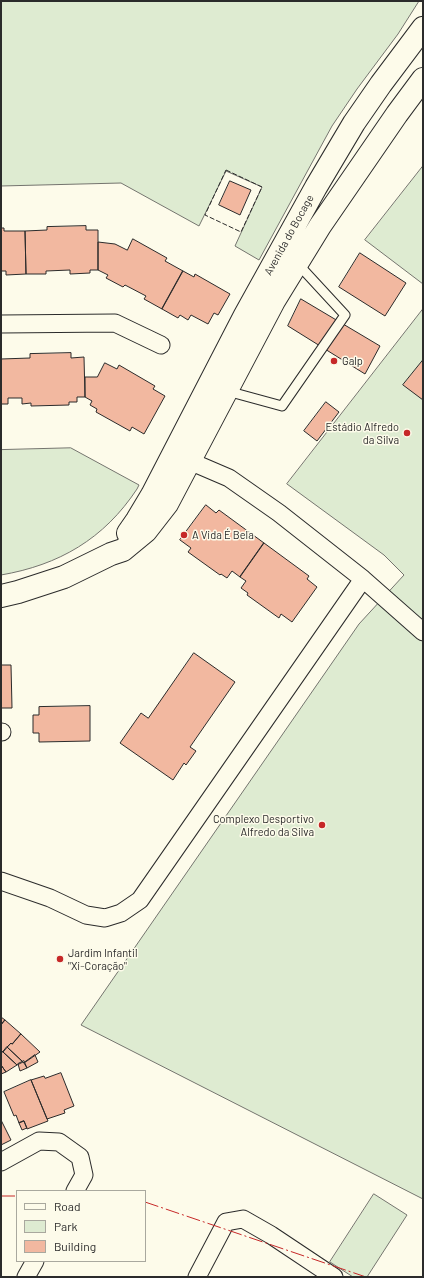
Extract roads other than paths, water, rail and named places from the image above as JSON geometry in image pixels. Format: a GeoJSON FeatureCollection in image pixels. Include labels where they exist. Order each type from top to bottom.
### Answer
{"type":"FeatureCollection","features":[{"type":"Feature","properties":{"kind":"main road","name":"Avenida do Bocage"},"geometry":{"type":"LineString","coordinates":[[181,457],[220,364],[245,315],[316,187],[354,123],[423,28]]}},
{"type":"Feature","properties":{"kind":"main road","name":"Avenida do Bocage"},"geometry":{"type":"LineString","coordinates":[[181,457],[226,391],[274,301],[328,214],[423,79]]}},
{"type":"Feature","properties":{"kind":"main road"},"geometry":{"type":"LineString","coordinates":[[1,596],[64,577],[111,554],[123,550],[146,531],[167,504],[181,457]]}},
{"type":"Feature","properties":{"kind":"street"},"geometry":{"type":"LineString","coordinates":[[1,324],[115,323],[161,346]]}},
{"type":"Feature","properties":{"kind":"street"},"geometry":{"type":"LineString","coordinates":[[181,457],[229,478],[279,513],[363,579],[423,632]]}},
{"type":"Feature","properties":{"kind":"street"},"geometry":{"type":"LineString","coordinates":[[1,881],[50,898],[86,915],[105,918],[121,912],[140,900],[363,579]]}},
{"type":"Feature","properties":{"kind":"street"},"geometry":{"type":"LineString","coordinates":[[1,1162],[39,1142],[59,1142],[80,1157],[84,1176],[76,1190]]}},
{"type":"Feature","properties":{"kind":"street"},"geometry":{"type":"LineString","coordinates":[[197,1277],[226,1222],[243,1219],[271,1235],[334,1277]]}},
{"type":"Feature","properties":{"kind":"street"},"geometry":{"type":"LineString","coordinates":[[26,1277],[34,1262]]}},
{"type":"Feature","properties":{"kind":"lane"},"geometry":{"type":"LineString","coordinates":[[220,364],[219,382],[226,391],[282,406],[345,315],[297,263]]}},
{"type":"Feature","properties":{"kind":"place","name":"Galp"},"geometry":{"type":"Point","coordinates":[334,361]}},
{"type":"Feature","properties":{"kind":"place","name":"Estádio Alfredo da Silva"},"geometry":{"type":"Point","coordinates":[407,433]}},
{"type":"Feature","properties":{"kind":"place","name":"A Vida É Bela"},"geometry":{"type":"Point","coordinates":[184,535]}},
{"type":"Feature","properties":{"kind":"place","name":"Complexo Desportivo Alfredo da Silva"},"geometry":{"type":"Point","coordinates":[322,825]}},
{"type":"Feature","properties":{"kind":"place","name":"Jardim Infantil \"Xi-Coração\""},"geometry":{"type":"Point","coordinates":[60,959]}}]}
